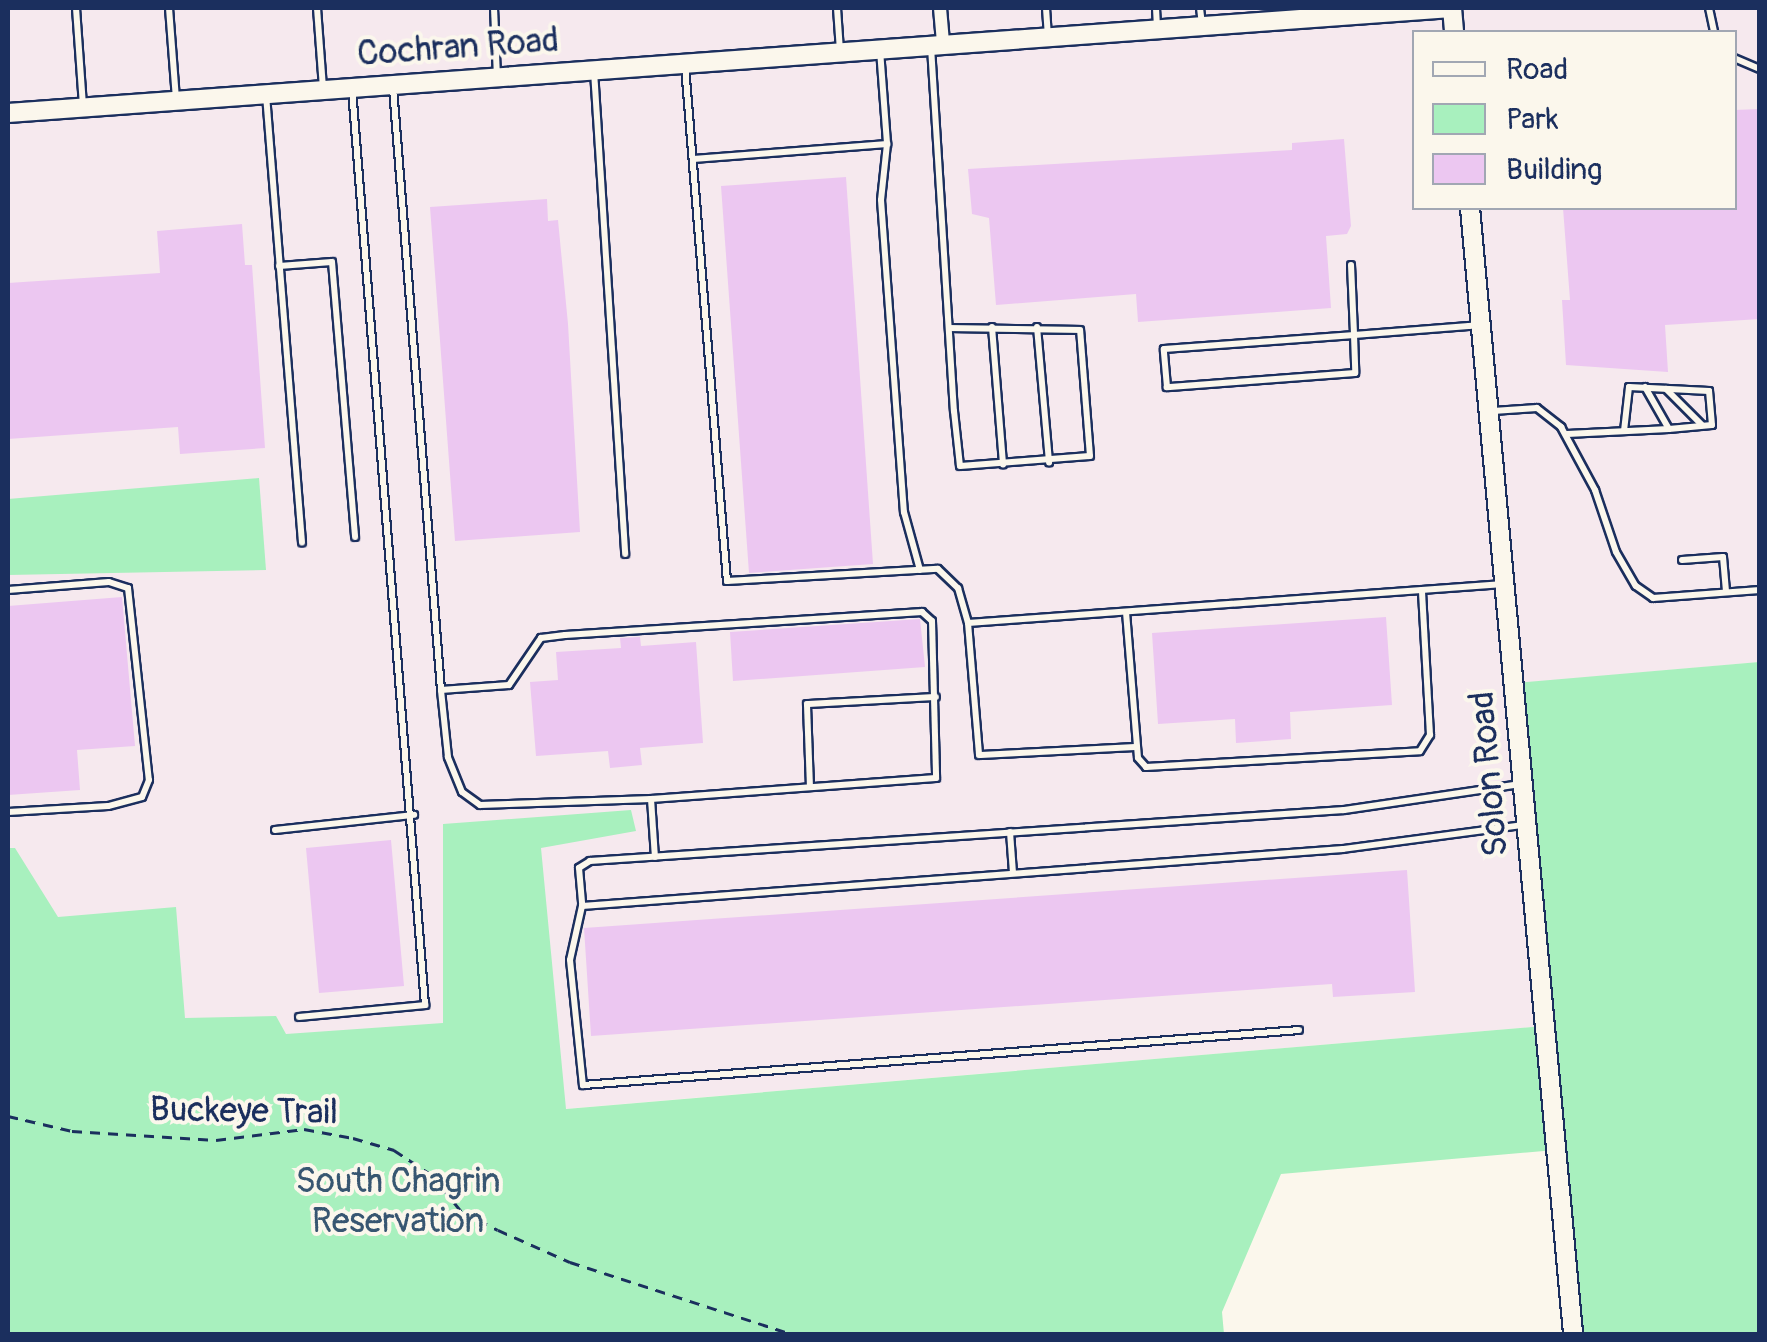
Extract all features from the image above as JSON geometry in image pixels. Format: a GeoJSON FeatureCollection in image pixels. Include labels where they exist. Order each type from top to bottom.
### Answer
{"type":"FeatureCollection","features":[{"type":"Feature","properties":{"kind":"street"},"geometry":{"type":"LineString","coordinates":[[937,45],[940,8]]}},
{"type":"Feature","properties":{"kind":"street","name":"Cochran Road"},"geometry":{"type":"LineString","coordinates":[[8,113],[1158,29],[1201,17],[1452,8]]}},
{"type":"Feature","properties":{"kind":"street","name":"Solon Road"},"geometry":{"type":"LineString","coordinates":[[1470,210],[1573,1334]]}},
{"type":"Feature","properties":{"kind":"lane"},"geometry":{"type":"LineString","coordinates":[[76,8],[83,107]]}},
{"type":"Feature","properties":{"kind":"lane"},"geometry":{"type":"LineString","coordinates":[[169,8],[176,100]]}},
{"type":"Feature","properties":{"kind":"lane"},"geometry":{"type":"LineString","coordinates":[[317,8],[323,90]]}},
{"type":"Feature","properties":{"kind":"lane"},"geometry":{"type":"LineString","coordinates":[[494,8],[497,77]]}},
{"type":"Feature","properties":{"kind":"lane"},"geometry":{"type":"LineString","coordinates":[[836,8],[840,52]]}},
{"type":"Feature","properties":{"kind":"lane"},"geometry":{"type":"LineString","coordinates":[[1046,8],[1048,37]]}},
{"type":"Feature","properties":{"kind":"lane"},"geometry":{"type":"LineString","coordinates":[[1156,8],[1158,29]]}},
{"type":"Feature","properties":{"kind":"lane"},"geometry":{"type":"LineString","coordinates":[[937,45],[950,328],[960,466],[1090,456],[1086,354],[1080,330],[950,328]]}},
{"type":"Feature","properties":{"kind":"lane"},"geometry":{"type":"LineString","coordinates":[[880,49],[888,144],[881,200],[902,492],[920,570]]}},
{"type":"Feature","properties":{"kind":"lane"},"geometry":{"type":"LineString","coordinates":[[685,63],[727,581],[920,570],[952,578],[968,623],[978,755],[1137,748]]}},
{"type":"Feature","properties":{"kind":"lane"},"geometry":{"type":"LineString","coordinates":[[594,70],[626,554]]}},
{"type":"Feature","properties":{"kind":"lane"},"geometry":{"type":"LineString","coordinates":[[393,84],[441,690],[448,757],[462,792],[480,805],[651,800],[936,778],[931,704],[936,698],[932,621],[922,612],[541,638],[510,685],[441,690]]}},
{"type":"Feature","properties":{"kind":"lane"},"geometry":{"type":"LineString","coordinates":[[300,1017],[425,1005],[414,815],[352,88]]}},
{"type":"Feature","properties":{"kind":"lane"},"geometry":{"type":"LineString","coordinates":[[266,94],[302,543]]}},
{"type":"Feature","properties":{"kind":"lane"},"geometry":{"type":"LineString","coordinates":[[693,159],[888,144]]}},
{"type":"Feature","properties":{"kind":"lane"},"geometry":{"type":"LineString","coordinates":[[280,266],[332,262],[355,537]]}},
{"type":"Feature","properties":{"kind":"lane"},"geometry":{"type":"LineString","coordinates":[[1351,265],[1354,335],[1355,373],[1168,387],[1164,349],[1354,335],[1481,325]]}},
{"type":"Feature","properties":{"kind":"lane"},"geometry":{"type":"LineString","coordinates":[[992,327],[1003,465]]}},
{"type":"Feature","properties":{"kind":"lane"},"geometry":{"type":"LineString","coordinates":[[1037,327],[1049,462]]}},
{"type":"Feature","properties":{"kind":"lane"},"geometry":{"type":"LineString","coordinates":[[1566,434],[1669,429],[1712,425],[1710,391],[1629,386],[1624,431]]}},
{"type":"Feature","properties":{"kind":"lane"},"geometry":{"type":"LineString","coordinates":[[1645,388],[1669,429]]}},
{"type":"Feature","properties":{"kind":"lane"},"geometry":{"type":"LineString","coordinates":[[1666,389],[1703,426]]}},
{"type":"Feature","properties":{"kind":"lane"},"geometry":{"type":"LineString","coordinates":[[1490,411],[1537,408],[1566,434],[1636,586],[1652,598],[1760,590]]}},
{"type":"Feature","properties":{"kind":"lane"},"geometry":{"type":"LineString","coordinates":[[1682,560],[1723,558],[1726,592]]}},
{"type":"Feature","properties":{"kind":"lane"},"geometry":{"type":"LineString","coordinates":[[8,590],[109,582],[128,588],[149,780],[142,797],[108,806],[8,812]]}},
{"type":"Feature","properties":{"kind":"lane"},"geometry":{"type":"LineString","coordinates":[[968,623],[1505,584]]}},
{"type":"Feature","properties":{"kind":"lane"},"geometry":{"type":"LineString","coordinates":[[1126,612],[1137,748],[1146,767],[1420,750],[1430,734],[1422,590]]}},
{"type":"Feature","properties":{"kind":"lane"},"geometry":{"type":"LineString","coordinates":[[810,788],[808,704],[936,698]]}},
{"type":"Feature","properties":{"kind":"lane"},"geometry":{"type":"LineString","coordinates":[[1299,1030],[582,1085],[570,960],[582,906],[579,868],[655,857],[1344,810],[1523,784]]}},
{"type":"Feature","properties":{"kind":"lane"},"geometry":{"type":"LineString","coordinates":[[651,800],[655,857]]}},
{"type":"Feature","properties":{"kind":"lane"},"geometry":{"type":"LineString","coordinates":[[275,830],[414,815]]}},
{"type":"Feature","properties":{"kind":"lane"},"geometry":{"type":"LineString","coordinates":[[582,906],[1343,849],[1526,824]]}},
{"type":"Feature","properties":{"kind":"lane"},"geometry":{"type":"LineString","coordinates":[[1010,832],[1014,874]]}},
{"type":"Feature","properties":{"kind":"path","name":"Buckeye Trail"},"geometry":{"type":"LineString","coordinates":[[8,1116],[72,1132],[216,1140],[304,1129],[353,1138],[394,1150],[432,1175],[462,1212],[534,1246],[792,1334]]}},
{"type":"Feature","properties":{"kind":"shaded area"},"geometry":{"type":"Polygon","coordinates":[[[8,8],[1759,8],[1759,662],[1514,684],[1545,1026],[504,1114],[8,1095],[8,8]]]}},
{"type":"Feature","properties":{"kind":"green space"},"geometry":{"type":"Polygon","coordinates":[[[259,478],[266,570],[8,575],[8,499],[259,478]]]}},
{"type":"Feature","properties":{"kind":"green space","name":"South Chagrin Reservation"},"geometry":{"type":"Polygon","coordinates":[[[1759,662],[1759,1334],[1573,1334],[1555,1150],[1281,1174],[1222,1312],[1224,1334],[8,1334],[8,848],[15,848],[58,917],[176,907],[185,1018],[276,1016],[286,1034],[443,1023],[443,824],[631,810],[636,831],[541,848],[566,1109],[1544,1026],[1514,683],[1759,662]]]}},
{"type":"Feature","properties":{"kind":"building"},"geometry":{"type":"Polygon","coordinates":[[[1760,109],[1760,319],[1665,325],[1668,372],[1566,365],[1562,300],[1570,300],[1563,210],[1737,210],[1737,110],[1760,109]]]}},
{"type":"Feature","properties":{"kind":"building"},"geometry":{"type":"Polygon","coordinates":[[[1344,139],[1351,226],[1347,234],[1326,236],[1331,308],[1138,322],[1136,294],[996,305],[989,218],[972,214],[968,169],[1292,150],[1292,143],[1344,139]]]}},
{"type":"Feature","properties":{"kind":"building"},"geometry":{"type":"Polygon","coordinates":[[[846,177],[873,564],[749,573],[721,186],[846,177]]]}},
{"type":"Feature","properties":{"kind":"building"},"geometry":{"type":"Polygon","coordinates":[[[547,199],[548,221],[558,220],[580,532],[455,541],[430,207],[547,199]]]}},
{"type":"Feature","properties":{"kind":"building"},"geometry":{"type":"Polygon","coordinates":[[[242,224],[245,265],[252,265],[265,448],[180,454],[178,427],[8,439],[8,283],[160,273],[157,231],[242,224]]]}},
{"type":"Feature","properties":{"kind":"building"},"geometry":{"type":"Polygon","coordinates":[[[122,597],[135,746],[77,750],[80,790],[8,795],[8,606],[122,597]]]}},
{"type":"Feature","properties":{"kind":"building"},"geometry":{"type":"Polygon","coordinates":[[[1386,617],[1392,705],[1290,712],[1291,739],[1236,743],[1235,719],[1158,724],[1152,633],[1386,617]]]}},
{"type":"Feature","properties":{"kind":"building"},"geometry":{"type":"Polygon","coordinates":[[[920,619],[925,667],[733,681],[730,632],[920,619]]]}},
{"type":"Feature","properties":{"kind":"building"},"geometry":{"type":"Polygon","coordinates":[[[640,637],[641,646],[696,642],[703,743],[640,748],[642,765],[610,768],[608,751],[536,756],[530,682],[558,680],[556,652],[621,648],[620,638],[640,637]]]}},
{"type":"Feature","properties":{"kind":"building"},"geometry":{"type":"Polygon","coordinates":[[[391,840],[404,986],[319,993],[306,848],[391,840]]]}},
{"type":"Feature","properties":{"kind":"building"},"geometry":{"type":"Polygon","coordinates":[[[1407,870],[1415,992],[1333,997],[1332,984],[591,1036],[584,928],[1407,870]]]}}]}
